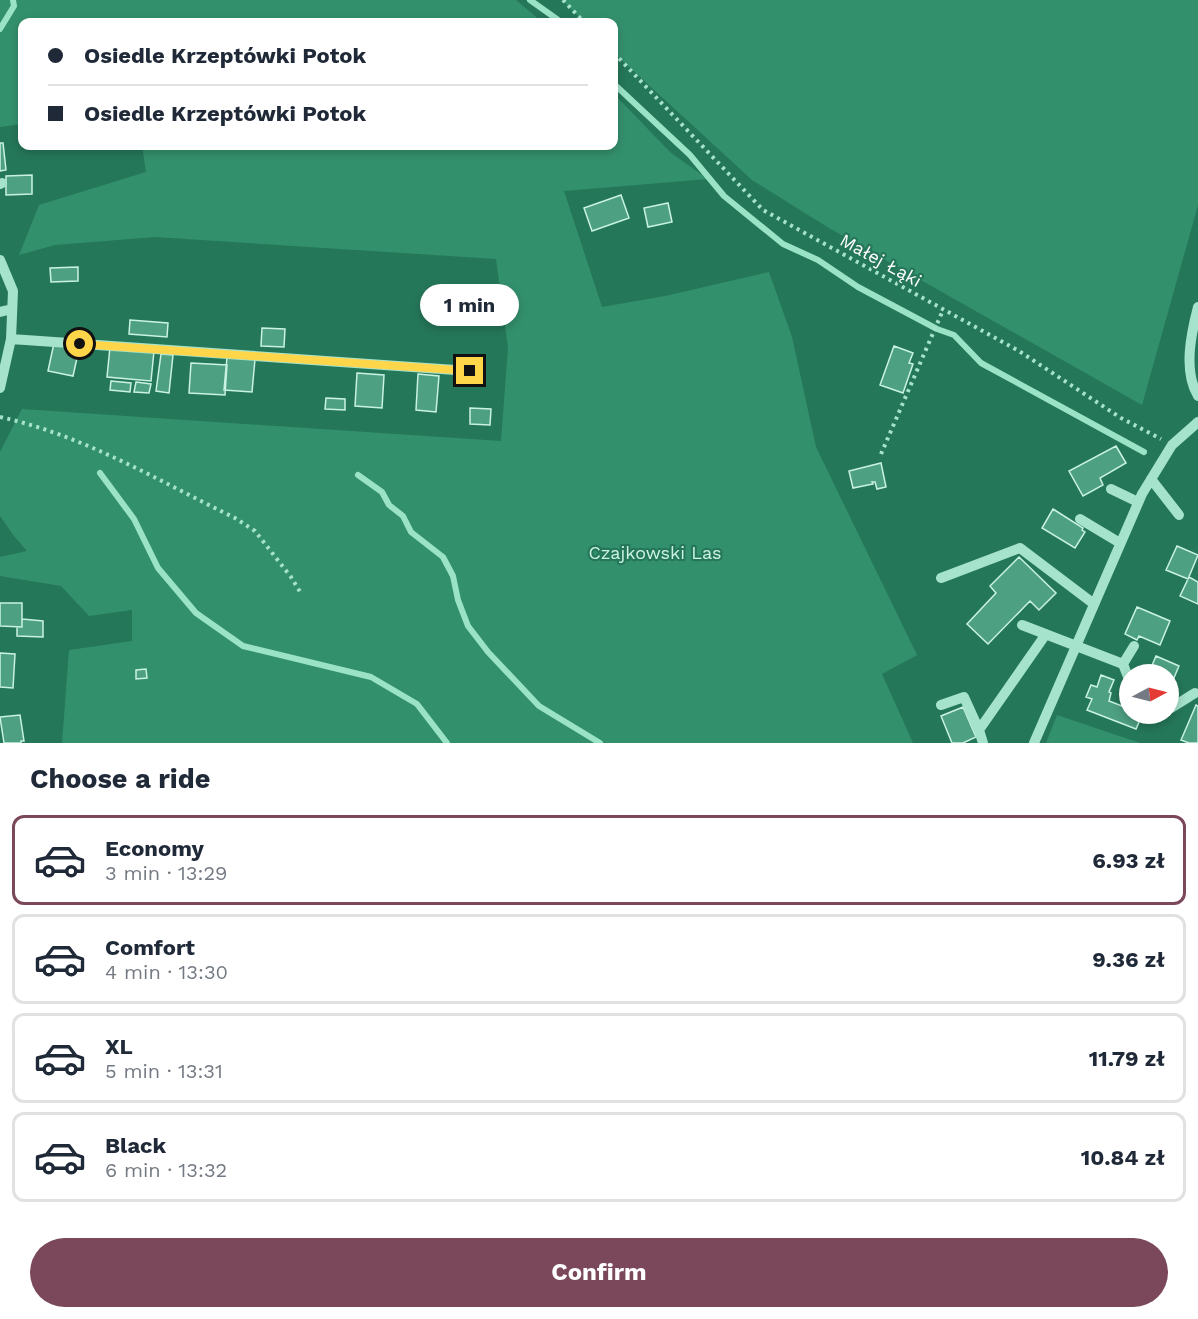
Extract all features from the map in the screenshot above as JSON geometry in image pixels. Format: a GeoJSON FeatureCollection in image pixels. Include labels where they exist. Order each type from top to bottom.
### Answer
{"type":"FeatureCollection","features":[{"type":"Feature","properties":{"kind":"street"},"geometry":{"type":"LineString","coordinates":[[0,260],[13,291],[11,339],[4,356],[0,388]]}},
{"type":"Feature","properties":{"kind":"street"},"geometry":{"type":"LineString","coordinates":[[1198,307],[1190,375],[1198,396]]}},
{"type":"Feature","properties":{"kind":"street"},"geometry":{"type":"LineString","coordinates":[[0,312],[12,309]]}},
{"type":"Feature","properties":{"kind":"street"},"geometry":{"type":"LineString","coordinates":[[11,339],[470,371]]}},
{"type":"Feature","properties":{"kind":"street"},"geometry":{"type":"LineString","coordinates":[[1034,743],[1138,502],[1172,445],[1193,425]]}},
{"type":"Feature","properties":{"kind":"street"},"geometry":{"type":"LineString","coordinates":[[1150,479],[1179,515]]}},
{"type":"Feature","properties":{"kind":"street"},"geometry":{"type":"LineString","coordinates":[[1111,489],[1138,502]]}},
{"type":"Feature","properties":{"kind":"street"},"geometry":{"type":"LineString","coordinates":[[1080,519],[1120,543]]}},
{"type":"Feature","properties":{"kind":"street"},"geometry":{"type":"LineString","coordinates":[[941,578],[1020,548],[1094,604]]}},
{"type":"Feature","properties":{"kind":"street"},"geometry":{"type":"LineString","coordinates":[[1023,625],[1123,664],[1134,646]]}},
{"type":"Feature","properties":{"kind":"street"},"geometry":{"type":"LineString","coordinates":[[979,730],[1046,634]]}},
{"type":"Feature","properties":{"kind":"street"},"geometry":{"type":"LineString","coordinates":[[1179,703],[1195,693]]}},
{"type":"Feature","properties":{"kind":"street"},"geometry":{"type":"LineString","coordinates":[[941,705],[964,697],[983,743]]}},
{"type":"Feature","properties":{"kind":"path"},"geometry":{"type":"LineString","coordinates":[[563,0],[580,18]]}},
{"type":"Feature","properties":{"kind":"path","name":"Małej Łąki"},"geometry":{"type":"LineString","coordinates":[[618,57],[763,210],[1019,351],[1120,418],[1172,445]]}},
{"type":"Feature","properties":{"kind":"path"},"geometry":{"type":"LineString","coordinates":[[881,454],[943,310]]}},
{"type":"Feature","properties":{"kind":"path"},"geometry":{"type":"LineString","coordinates":[[0,417],[35,424],[98,450],[235,518],[255,531],[302,595]]}},
{"type":"Feature","properties":{"kind":"green space"},"geometry":{"type":"Polygon","coordinates":[[[0,0],[516,0],[537,18],[18,18],[18,125],[0,127],[0,0]]]}},
{"type":"Feature","properties":{"kind":"green space"},"geometry":{"type":"Polygon","coordinates":[[[562,0],[1198,0],[1198,205],[1142,405],[829,228],[752,180],[618,57],[618,18],[580,18],[562,0]]]}},
{"type":"Feature","properties":{"kind":"green space","name":"Czajkowski Las"},"geometry":{"type":"Polygon","coordinates":[[[618,98],[671,153],[708,179],[564,191],[602,307],[665,296],[769,272],[792,337],[816,447],[917,655],[882,674],[913,743],[62,743],[69,650],[132,641],[132,610],[89,616],[61,586],[0,576],[0,557],[27,551],[0,516],[0,452],[22,409],[501,441],[508,348],[496,259],[155,237],[55,245],[19,255],[39,205],[146,172],[143,150],[618,150],[618,98]]]}},
{"type":"Feature","properties":{"kind":"green space"},"geometry":{"type":"Polygon","coordinates":[[[1057,715],[1140,743],[1046,743],[1057,715]]]}},
{"type":"Feature","properties":{"kind":"building"},"geometry":{"type":"Polygon","coordinates":[[[0,143],[3,143],[6,170],[0,171],[0,143]]]}},
{"type":"Feature","properties":{"kind":"building"},"geometry":{"type":"Polygon","coordinates":[[[32,175],[32,194],[6,195],[6,176],[32,175]]]}},
{"type":"Feature","properties":{"kind":"building"},"geometry":{"type":"Polygon","coordinates":[[[621,195],[629,218],[592,231],[584,208],[621,195]]]}},
{"type":"Feature","properties":{"kind":"building"},"geometry":{"type":"Polygon","coordinates":[[[668,203],[672,222],[648,227],[644,208],[668,203]]]}},
{"type":"Feature","properties":{"kind":"building"},"geometry":{"type":"Polygon","coordinates":[[[78,267],[78,281],[51,282],[50,268],[78,267]]]}},
{"type":"Feature","properties":{"kind":"building"},"geometry":{"type":"Polygon","coordinates":[[[130,320],[168,323],[167,337],[129,334],[130,320]]]}},
{"type":"Feature","properties":{"kind":"building"},"geometry":{"type":"Polygon","coordinates":[[[262,328],[285,329],[284,347],[261,346],[262,328]]]}},
{"type":"Feature","properties":{"kind":"building"},"geometry":{"type":"Polygon","coordinates":[[[54,343],[79,349],[73,376],[48,371],[54,343]]]}},
{"type":"Feature","properties":{"kind":"building"},"geometry":{"type":"Polygon","coordinates":[[[894,346],[913,353],[909,363],[913,364],[903,393],[880,385],[894,346]]]}},
{"type":"Feature","properties":{"kind":"building"},"geometry":{"type":"Polygon","coordinates":[[[110,347],[154,351],[151,381],[107,377],[110,347]]]}},
{"type":"Feature","properties":{"kind":"building"},"geometry":{"type":"Polygon","coordinates":[[[161,354],[173,355],[169,393],[156,391],[161,354]]]}},
{"type":"Feature","properties":{"kind":"building"},"geometry":{"type":"Polygon","coordinates":[[[227,357],[255,359],[252,392],[224,390],[227,357]]]}},
{"type":"Feature","properties":{"kind":"building"},"geometry":{"type":"Polygon","coordinates":[[[191,363],[227,365],[225,395],[189,393],[191,363]]]}},
{"type":"Feature","properties":{"kind":"building"},"geometry":{"type":"Polygon","coordinates":[[[357,373],[384,375],[382,408],[355,406],[357,373]]]}},
{"type":"Feature","properties":{"kind":"building"},"geometry":{"type":"Polygon","coordinates":[[[418,374],[439,376],[436,412],[416,410],[418,374]]]}},
{"type":"Feature","properties":{"kind":"building"},"geometry":{"type":"Polygon","coordinates":[[[111,381],[131,383],[130,392],[110,390],[111,381]]]}},
{"type":"Feature","properties":{"kind":"building"},"geometry":{"type":"Polygon","coordinates":[[[136,382],[151,384],[149,393],[134,392],[136,382]]]}},
{"type":"Feature","properties":{"kind":"building"},"geometry":{"type":"Polygon","coordinates":[[[326,398],[345,399],[345,410],[325,409],[326,398]]]}},
{"type":"Feature","properties":{"kind":"building"},"geometry":{"type":"Polygon","coordinates":[[[470,408],[491,409],[490,425],[470,424],[470,408]]]}},
{"type":"Feature","properties":{"kind":"building"},"geometry":{"type":"Polygon","coordinates":[[[1116,446],[1126,463],[1100,478],[1103,485],[1083,496],[1069,471],[1116,446]]]}},
{"type":"Feature","properties":{"kind":"building"},"geometry":{"type":"Polygon","coordinates":[[[881,463],[886,487],[877,489],[875,482],[872,482],[873,484],[853,488],[849,471],[881,463]]]}},
{"type":"Feature","properties":{"kind":"building"},"geometry":{"type":"Polygon","coordinates":[[[1053,509],[1083,528],[1085,532],[1075,548],[1042,528],[1053,509]]]}},
{"type":"Feature","properties":{"kind":"building"},"geometry":{"type":"Polygon","coordinates":[[[1177,546],[1198,555],[1188,579],[1166,570],[1177,546]]]}},
{"type":"Feature","properties":{"kind":"building"},"geometry":{"type":"Polygon","coordinates":[[[1019,557],[1056,593],[1039,610],[1030,601],[988,644],[967,624],[996,593],[990,586],[1019,557]]]}},
{"type":"Feature","properties":{"kind":"building"},"geometry":{"type":"Polygon","coordinates":[[[1189,577],[1198,582],[1198,604],[1180,596],[1189,577]]]}},
{"type":"Feature","properties":{"kind":"building"},"geometry":{"type":"Polygon","coordinates":[[[0,603],[22,603],[22,627],[0,626],[0,603]]]}},
{"type":"Feature","properties":{"kind":"building"},"geometry":{"type":"Polygon","coordinates":[[[1137,607],[1170,621],[1160,645],[1139,636],[1137,640],[1125,634],[1137,607]]]}},
{"type":"Feature","properties":{"kind":"building"},"geometry":{"type":"Polygon","coordinates":[[[22,619],[43,621],[43,637],[17,636],[17,627],[22,627],[22,619]]]}},
{"type":"Feature","properties":{"kind":"building"},"geometry":{"type":"Polygon","coordinates":[[[0,653],[15,654],[13,688],[0,687],[0,653]]]}},
{"type":"Feature","properties":{"kind":"building"},"geometry":{"type":"Polygon","coordinates":[[[1156,656],[1174,664],[1153,664],[1156,656]]]}},
{"type":"Feature","properties":{"kind":"building"},"geometry":{"type":"Polygon","coordinates":[[[146,669],[147,678],[136,679],[136,670],[146,669]]]}},
{"type":"Feature","properties":{"kind":"building"},"geometry":{"type":"Polygon","coordinates":[[[1101,675],[1114,680],[1109,692],[1111,693],[1109,701],[1119,705],[1119,722],[1087,710],[1092,699],[1086,697],[1091,685],[1097,687],[1101,675]]]}},
{"type":"Feature","properties":{"kind":"building"},"geometry":{"type":"Polygon","coordinates":[[[1196,705],[1198,706],[1198,743],[1189,743],[1181,740],[1196,705]]]}},
{"type":"Feature","properties":{"kind":"building"},"geometry":{"type":"Polygon","coordinates":[[[963,707],[976,737],[963,743],[952,743],[941,716],[963,707]]]}},
{"type":"Feature","properties":{"kind":"building"},"geometry":{"type":"Polygon","coordinates":[[[20,715],[24,741],[4,743],[0,717],[20,715]]]}},
{"type":"Feature","properties":{"kind":"building"},"geometry":{"type":"Polygon","coordinates":[[[1123,724],[1138,724],[1136,729],[1123,724]]]}},
{"type":"Feature","properties":{"kind":"waterway"},"geometry":{"type":"LineString","coordinates":[[0,29],[14,6],[13,0]]}},
{"type":"Feature","properties":{"kind":"waterway"},"geometry":{"type":"LineString","coordinates":[[530,0],[555,18]]}},
{"type":"Feature","properties":{"kind":"waterway"},"geometry":{"type":"LineString","coordinates":[[618,88],[690,155],[724,196],[783,244],[818,260],[858,287],[937,329],[954,335],[981,363],[1144,452]]}},
{"type":"Feature","properties":{"kind":"waterway"},"geometry":{"type":"LineString","coordinates":[[100,473],[134,519],[158,568],[196,613],[243,646],[371,677],[417,704],[447,743]]}},
{"type":"Feature","properties":{"kind":"waterway"},"geometry":{"type":"LineString","coordinates":[[358,475],[382,492],[389,505],[403,516],[411,532],[443,557],[453,576],[458,600],[468,626],[488,652],[539,706],[600,743]]}},
{"type":"Feature","properties":{"kind":"route"},"geometry":{"type":"LineString","coordinates":[[80,344],[470,371]]}}]}
